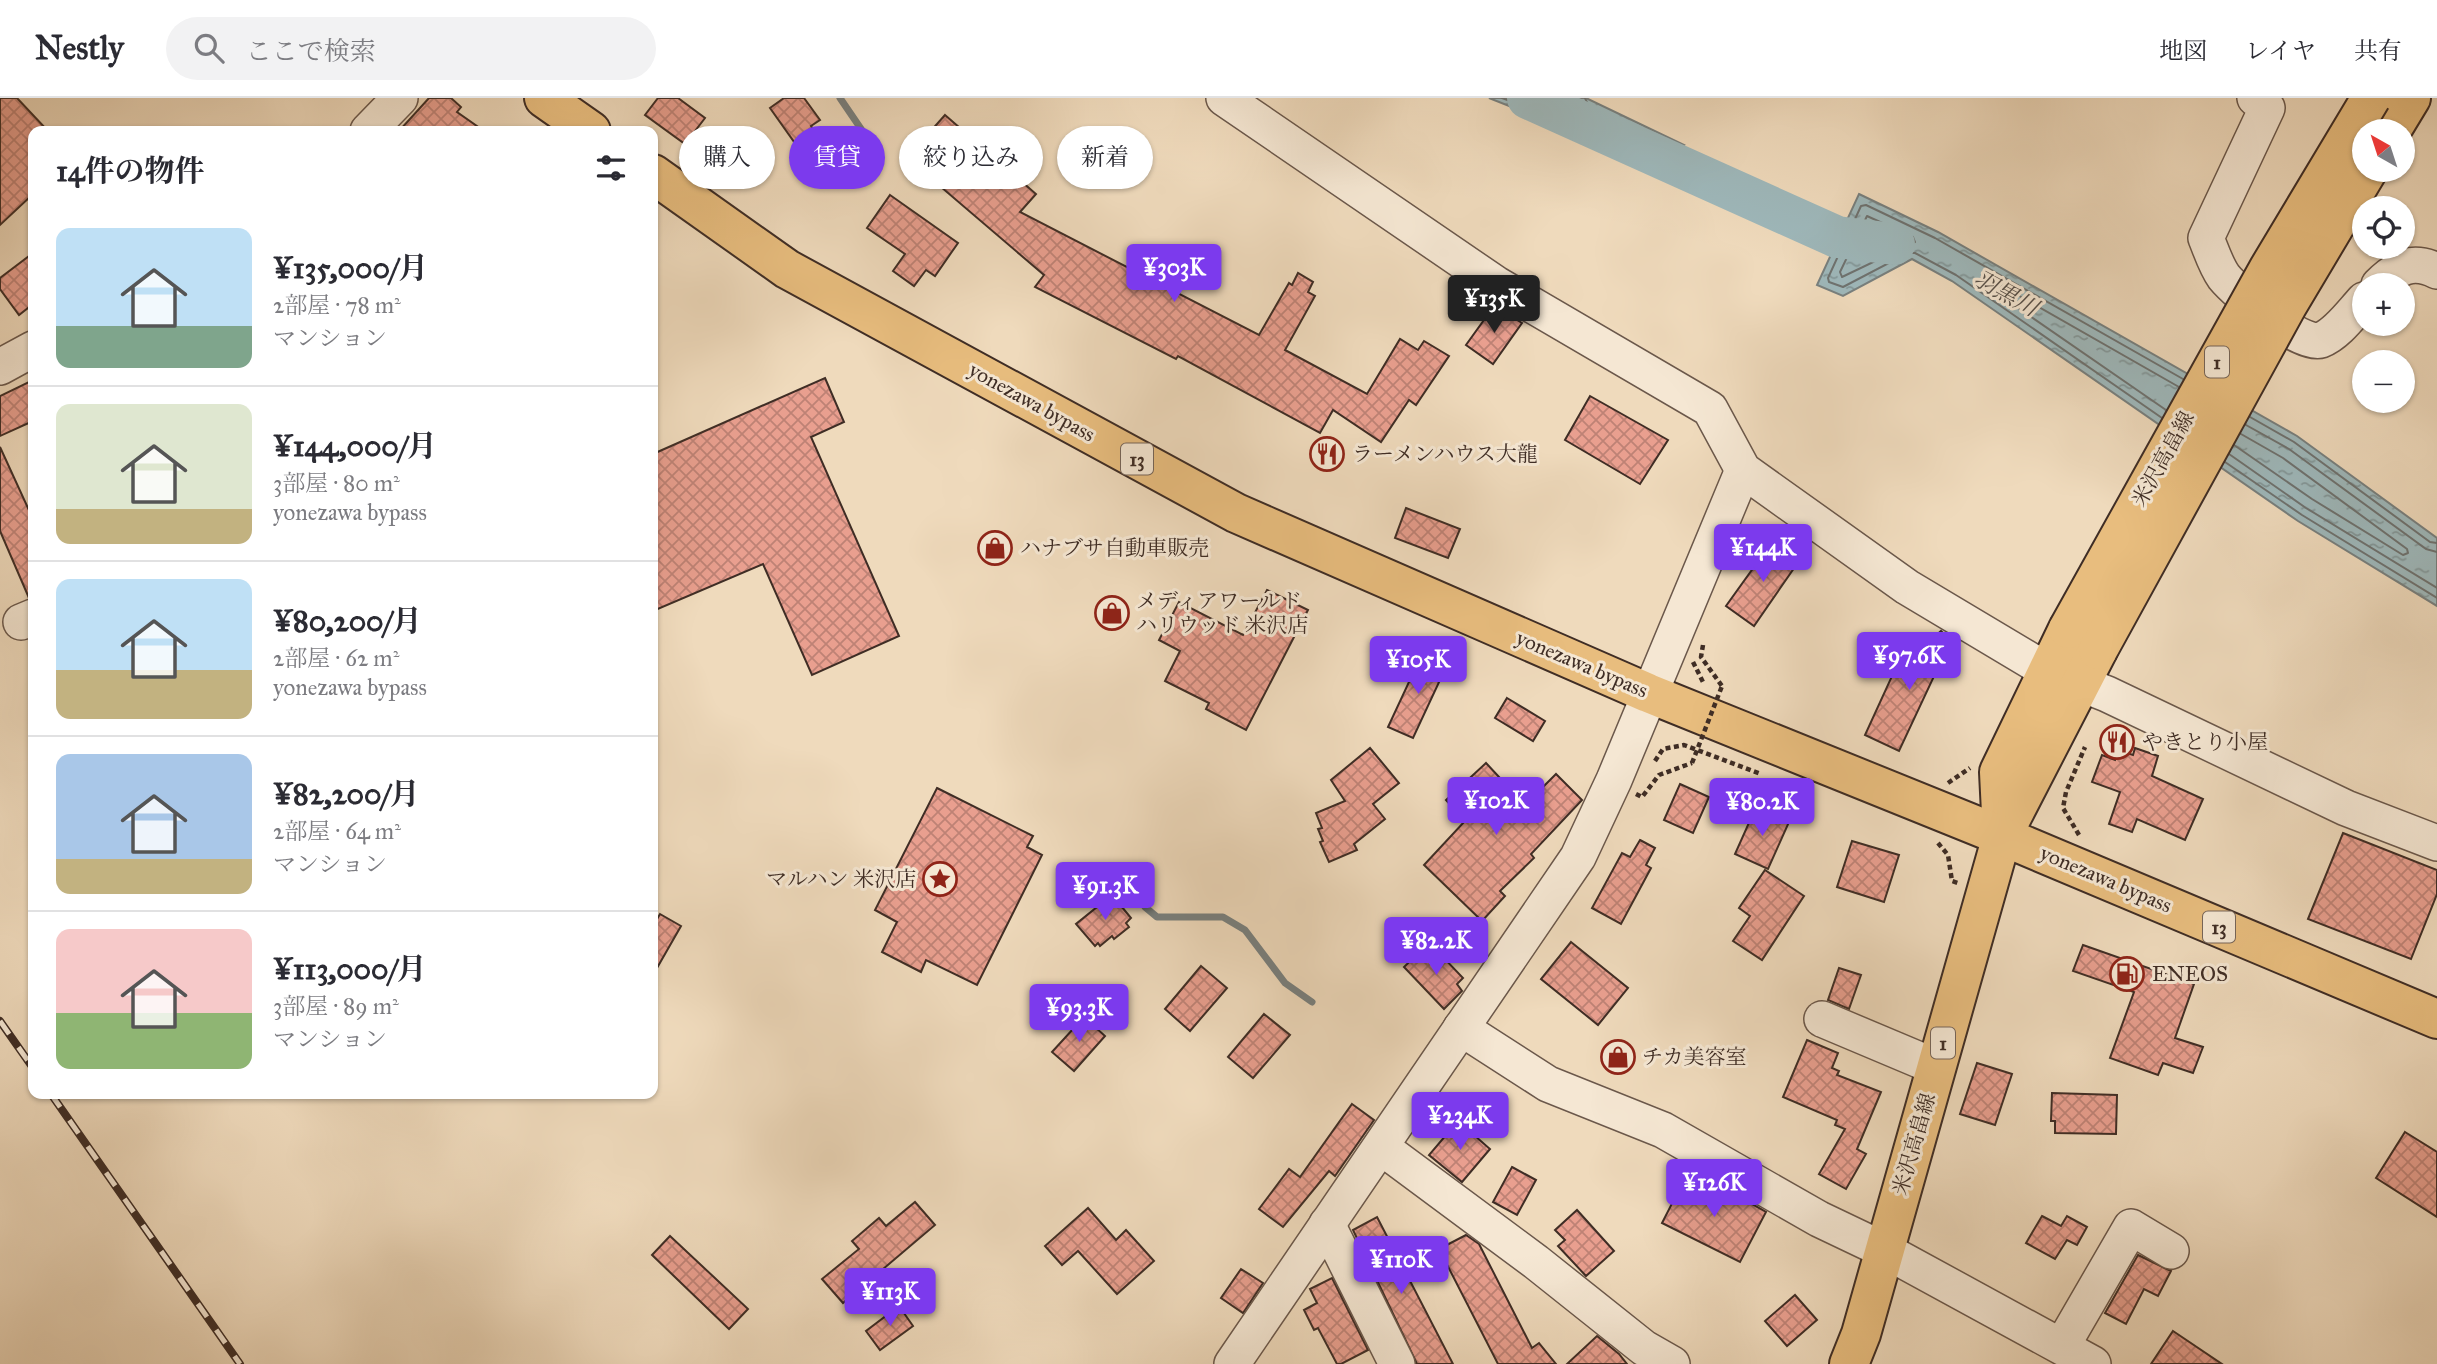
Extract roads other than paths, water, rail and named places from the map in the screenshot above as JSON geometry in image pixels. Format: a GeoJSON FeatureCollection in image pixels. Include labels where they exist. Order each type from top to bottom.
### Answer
{"type":"FeatureCollection","features":[{"type":"Feature","properties":{"kind":"main road"},"geometry":{"type":"LineString","coordinates":[[544,98],[584,126]]}},
{"type":"Feature","properties":{"kind":"main road","name":"米沢高畠線"},"geometry":{"type":"LineString","coordinates":[[2073,658],[2269,268],[2371,98]]}},
{"type":"Feature","properties":{"kind":"main road"},"geometry":{"type":"LineString","coordinates":[[2398,119],[2411,98]]}},
{"type":"Feature","properties":{"kind":"main road","name":"yonezawa bypass"},"geometry":{"type":"LineString","coordinates":[[658,178],[787,269],[1236,513],[1648,693],[2002,836],[2437,1019]]}},
{"type":"Feature","properties":{"kind":"main road","name":"米沢高畠線"},"geometry":{"type":"LineString","coordinates":[[1884,1250],[2002,836],[1999,772],[2073,658],[2361,182]]}},
{"type":"Feature","properties":{"kind":"main road","name":"1"},"geometry":{"type":"LineString","coordinates":[[1849,1364],[1861,1334],[1884,1250]]}},
{"type":"Feature","properties":{"kind":"street"},"geometry":{"type":"LineString","coordinates":[[373,126],[400,98]]}},
{"type":"Feature","properties":{"kind":"street"},"geometry":{"type":"LineString","coordinates":[[1224,98],[1496,284],[1710,409],[1743,470],[1907,587],[2073,658],[2346,808],[2437,843]]}},
{"type":"Feature","properties":{"kind":"street"},"geometry":{"type":"LineString","coordinates":[[2255,98],[2267,108],[2206,238],[2224,276],[2263,313],[2308,340],[2318,341],[2329,335],[2352,312]]}},
{"type":"Feature","properties":{"kind":"street"},"geometry":{"type":"LineString","coordinates":[[2393,273],[2413,263],[2437,271]]}},
{"type":"Feature","properties":{"kind":"street"},"geometry":{"type":"LineString","coordinates":[[0,367],[28,352]]}},
{"type":"Feature","properties":{"kind":"street"},"geometry":{"type":"LineString","coordinates":[[1232,1364],[1578,857],[1614,780],[1743,470]]}},
{"type":"Feature","properties":{"kind":"street"},"geometry":{"type":"LineString","coordinates":[[1822,1019],[1936,1067]]}},
{"type":"Feature","properties":{"kind":"street"},"geometry":{"type":"LineString","coordinates":[[1461,1028],[1548,1084],[1662,1130],[1819,1219],[1884,1250],[2092,1364]]}},
{"type":"Feature","properties":{"kind":"street"},"geometry":{"type":"LineString","coordinates":[[1381,1147],[1536,1262],[1651,1359]]}},
{"type":"Feature","properties":{"kind":"street"},"geometry":{"type":"LineString","coordinates":[[1327,1224],[1397,1364]]}},
{"type":"Feature","properties":{"kind":"street"},"geometry":{"type":"LineString","coordinates":[[2062,1346],[2131,1227],[2171,1251]]}},
{"type":"Feature","properties":{"kind":"water"},"geometry":{"type":"Polygon","coordinates":[[[1489,98],[1586,98],[1684,145],[1659,165],[1489,98]]]}},
{"type":"Feature","properties":{"kind":"water"},"geometry":{"type":"Polygon","coordinates":[[[1859,194],[1938,232],[2297,436],[2437,538],[2437,606],[2298,521],[1952,281],[1912,259],[1843,296],[1817,285],[1859,194]]]}},
{"type":"Feature","properties":{"kind":"waterway"},"geometry":{"type":"LineString","coordinates":[[840,98],[859,126]]}},
{"type":"Feature","properties":{"kind":"waterway","name":"羽黒川"},"geometry":{"type":"LineString","coordinates":[[1528,98],[1837,237],[1894,244]]}},
{"type":"Feature","properties":{"kind":"waterway"},"geometry":{"type":"LineString","coordinates":[[1145,907],[1157,917],[1223,917],[1245,930],[1285,983],[1312,1002]]}},
{"type":"Feature","properties":{"kind":"railway"},"geometry":{"type":"LineString","coordinates":[[0,1021],[28,1061]]}},
{"type":"Feature","properties":{"kind":"railway"},"geometry":{"type":"LineString","coordinates":[[54,1099],[240,1364]]}},
{"type":"Feature","properties":{"kind":"place","name":"ラーメンハウス大龍"},"geometry":{"type":"Point","coordinates":[1327,454]}},
{"type":"Feature","properties":{"kind":"place","name":"ハナブサ自動車販売"},"geometry":{"type":"Point","coordinates":[995,548]}},
{"type":"Feature","properties":{"kind":"place","name":"メディアワールド ハリウッド 米沢店"},"geometry":{"type":"Point","coordinates":[1112,613]}},
{"type":"Feature","properties":{"kind":"place","name":"やきとり小屋"},"geometry":{"type":"Point","coordinates":[2117,742]}},
{"type":"Feature","properties":{"kind":"place","name":"マルハン 米沢店"},"geometry":{"type":"Point","coordinates":[940,879]}},
{"type":"Feature","properties":{"kind":"place","name":"ENEOS"},"geometry":{"type":"Point","coordinates":[2127,974]}},
{"type":"Feature","properties":{"kind":"place","name":"チカ美容室"},"geometry":{"type":"Point","coordinates":[1618,1057]}}]}
